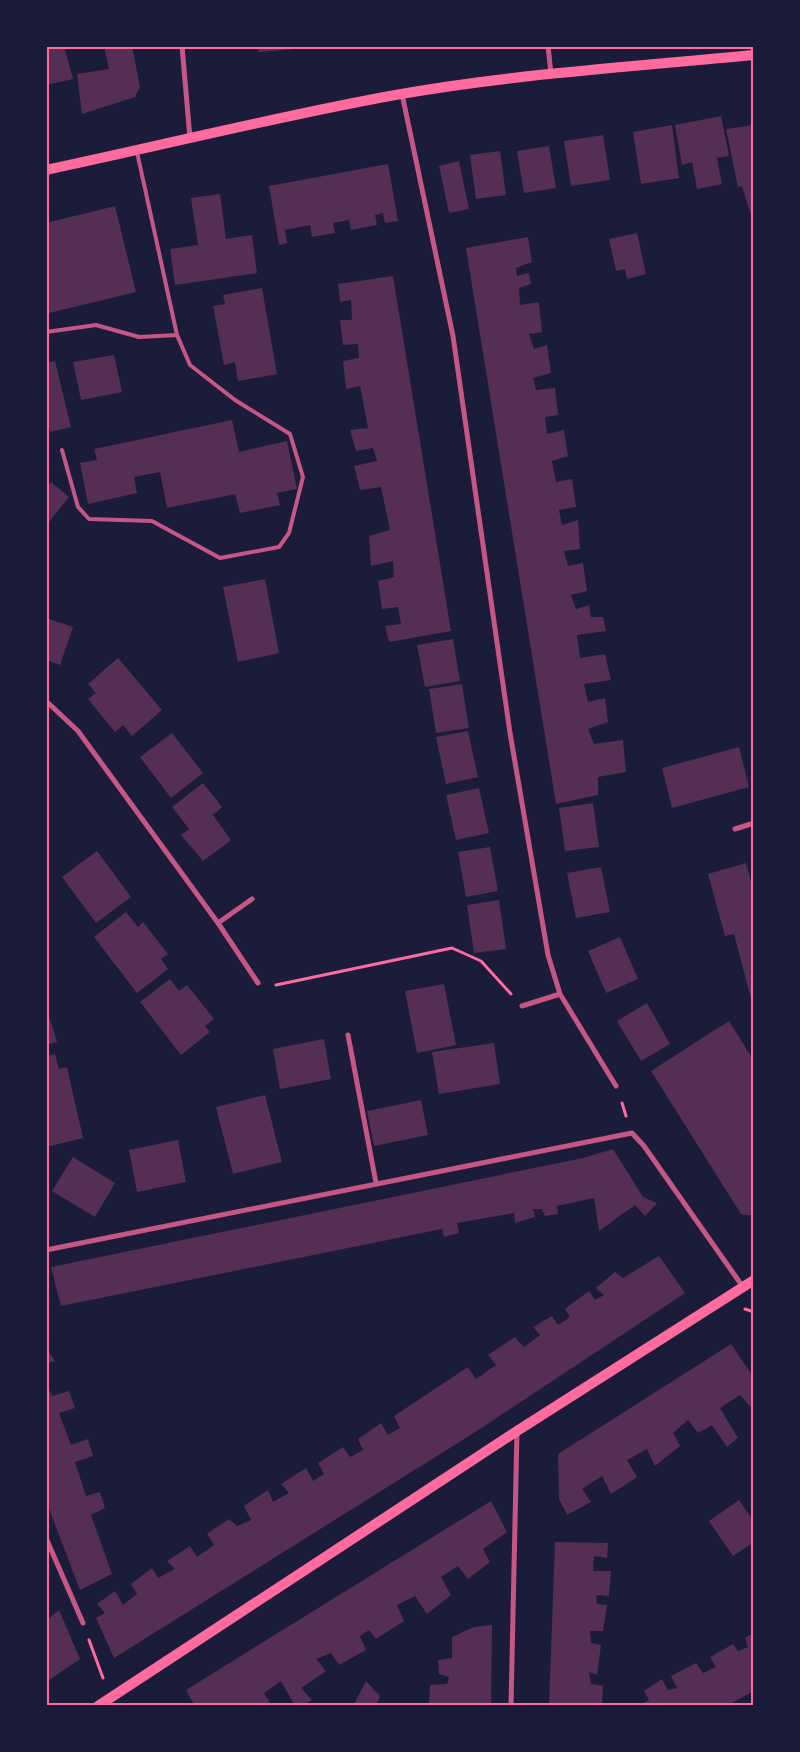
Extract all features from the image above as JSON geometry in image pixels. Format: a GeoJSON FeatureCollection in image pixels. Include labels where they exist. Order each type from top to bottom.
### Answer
{"type":"FeatureCollection","features":[{"type":"Feature","properties":{"kind":"main road"},"geometry":{"type":"LineString","coordinates":[[46,170],[280,118],[402,94],[551,74],[754,55]]}},
{"type":"Feature","properties":{"kind":"main road"},"geometry":{"type":"LineString","coordinates":[[98,1706],[517,1431],[754,1280]]}},
{"type":"Feature","properties":{"kind":"street"},"geometry":{"type":"LineString","coordinates":[[182,46],[190,139]]}},
{"type":"Feature","properties":{"kind":"street"},"geometry":{"type":"LineString","coordinates":[[548,46],[551,74]]}},
{"type":"Feature","properties":{"kind":"street"},"geometry":{"type":"LineString","coordinates":[[402,94],[454,336],[510,733],[548,956],[560,994],[616,1086]]}},
{"type":"Feature","properties":{"kind":"street"},"geometry":{"type":"LineString","coordinates":[[46,701],[78,731],[218,923],[258,983]]}},
{"type":"Feature","properties":{"kind":"street"},"geometry":{"type":"LineString","coordinates":[[735,829],[754,823]]}},
{"type":"Feature","properties":{"kind":"street"},"geometry":{"type":"LineString","coordinates":[[218,923],[252,898]]}},
{"type":"Feature","properties":{"kind":"street"},"geometry":{"type":"LineString","coordinates":[[522,1006],[560,994]]}},
{"type":"Feature","properties":{"kind":"street"},"geometry":{"type":"LineString","coordinates":[[348,1035],[376,1183]]}},
{"type":"Feature","properties":{"kind":"street"},"geometry":{"type":"LineString","coordinates":[[46,1250],[632,1133],[644,1146],[743,1287]]}},
{"type":"Feature","properties":{"kind":"street"},"geometry":{"type":"LineString","coordinates":[[511,1706],[517,1431]]}},
{"type":"Feature","properties":{"kind":"street"},"geometry":{"type":"LineString","coordinates":[[46,1538],[83,1623]]}},
{"type":"Feature","properties":{"kind":"lane"},"geometry":{"type":"LineString","coordinates":[[62,450],[78,507],[89,519],[152,521],[220,558],[280,547],[289,533],[303,477],[290,434],[236,400],[190,365],[177,335],[137,150]]}},
{"type":"Feature","properties":{"kind":"lane"},"geometry":{"type":"LineString","coordinates":[[46,332],[96,325],[140,337],[177,335]]}},
{"type":"Feature","properties":{"kind":"path"},"geometry":{"type":"LineString","coordinates":[[258,983],[274,985],[452,948],[481,961],[522,1006]]}},
{"type":"Feature","properties":{"kind":"path"},"geometry":{"type":"LineString","coordinates":[[616,1086],[632,1133]]}},
{"type":"Feature","properties":{"kind":"path"},"geometry":{"type":"LineString","coordinates":[[83,1623],[110,1698]]}},
{"type":"Feature","properties":{"kind":"building"},"geometry":{"type":"Polygon","coordinates":[[[64,46],[73,79],[46,85],[46,49],[64,46]]]}},
{"type":"Feature","properties":{"kind":"building"},"geometry":{"type":"Polygon","coordinates":[[[104,46],[132,46],[140,87],[135,97],[82,114],[77,74],[109,69],[104,46]]]}},
{"type":"Feature","properties":{"kind":"building"},"geometry":{"type":"Polygon","coordinates":[[[259,46],[307,46],[307,48],[259,52],[259,46]]]}},
{"type":"Feature","properties":{"kind":"building"},"geometry":{"type":"Polygon","coordinates":[[[721,116],[729,156],[717,158],[722,184],[697,189],[692,162],[682,165],[675,125],[721,116]]]}},
{"type":"Feature","properties":{"kind":"building"},"geometry":{"type":"Polygon","coordinates":[[[672,125],[679,178],[641,184],[633,132],[672,125]]]}},
{"type":"Feature","properties":{"kind":"building"},"geometry":{"type":"Polygon","coordinates":[[[754,125],[753,222],[742,186],[738,187],[726,129],[754,125]]]}},
{"type":"Feature","properties":{"kind":"building"},"geometry":{"type":"Polygon","coordinates":[[[603,135],[610,180],[571,186],[564,141],[603,135]]]}},
{"type":"Feature","properties":{"kind":"building"},"geometry":{"type":"Polygon","coordinates":[[[549,146],[556,188],[524,193],[517,151],[549,146]]]}},
{"type":"Feature","properties":{"kind":"building"},"geometry":{"type":"Polygon","coordinates":[[[500,151],[506,195],[476,199],[470,155],[500,151]]]}},
{"type":"Feature","properties":{"kind":"building"},"geometry":{"type":"Polygon","coordinates":[[[459,161],[469,209],[449,213],[439,166],[459,161]]]}},
{"type":"Feature","properties":{"kind":"building"},"geometry":{"type":"Polygon","coordinates":[[[388,164],[398,221],[385,223],[383,213],[375,215],[377,225],[351,230],[349,220],[333,223],[335,233],[312,237],[310,225],[285,230],[287,243],[279,245],[269,186],[388,164]]]}},
{"type":"Feature","properties":{"kind":"building"},"geometry":{"type":"Polygon","coordinates":[[[220,194],[226,239],[252,235],[257,273],[175,285],[170,249],[198,245],[191,198],[220,194]]]}},
{"type":"Feature","properties":{"kind":"building"},"geometry":{"type":"Polygon","coordinates":[[[115,206],[136,292],[49,313],[46,301],[46,223],[115,206]]]}},
{"type":"Feature","properties":{"kind":"building"},"geometry":{"type":"Polygon","coordinates":[[[637,233],[646,274],[627,279],[625,269],[616,271],[609,239],[637,233]]]}},
{"type":"Feature","properties":{"kind":"building"},"geometry":{"type":"Polygon","coordinates":[[[528,237],[532,262],[516,268],[517,276],[529,273],[531,284],[519,288],[520,305],[539,302],[542,332],[529,334],[534,349],[547,345],[551,373],[533,378],[536,390],[555,388],[558,415],[545,417],[547,434],[564,430],[568,456],[552,461],[556,482],[572,479],[576,507],[559,510],[562,525],[578,520],[580,549],[564,551],[568,566],[583,563],[587,591],[571,595],[576,609],[589,605],[591,617],[603,617],[606,631],[577,635],[580,658],[605,654],[611,680],[584,684],[588,702],[605,698],[608,722],[588,729],[594,744],[623,740],[626,772],[598,777],[598,795],[556,804],[466,248],[528,237]]]}},
{"type":"Feature","properties":{"kind":"building"},"geometry":{"type":"Polygon","coordinates":[[[393,276],[451,631],[389,642],[385,626],[401,624],[398,607],[382,609],[378,581],[394,577],[393,561],[371,566],[369,536],[390,530],[381,487],[360,490],[354,466],[377,461],[373,448],[356,451],[350,430],[368,428],[360,386],[346,389],[343,361],[359,358],[358,344],[343,345],[340,320],[352,320],[351,300],[340,302],[338,284],[393,276]]]}},
{"type":"Feature","properties":{"kind":"building"},"geometry":{"type":"Polygon","coordinates":[[[262,288],[277,374],[238,381],[235,362],[224,365],[213,306],[225,304],[223,295],[262,288]]]}},
{"type":"Feature","properties":{"kind":"building"},"geometry":{"type":"Polygon","coordinates":[[[114,355],[122,392],[81,400],[73,362],[114,355]]]}},
{"type":"Feature","properties":{"kind":"building"},"geometry":{"type":"Polygon","coordinates":[[[55,361],[71,427],[50,432],[46,417],[46,363],[55,361]]]}},
{"type":"Feature","properties":{"kind":"building"},"geometry":{"type":"Polygon","coordinates":[[[232,420],[239,452],[287,441],[297,489],[277,493],[280,505],[240,513],[235,494],[167,508],[160,472],[134,477],[137,493],[88,504],[80,463],[97,460],[94,449],[232,420]]]}},
{"type":"Feature","properties":{"kind":"building"},"geometry":{"type":"Polygon","coordinates":[[[51,482],[69,497],[49,522],[46,520],[46,488],[51,482]]]}},
{"type":"Feature","properties":{"kind":"building"},"geometry":{"type":"Polygon","coordinates":[[[265,579],[279,653],[238,662],[223,587],[265,579]]]}},
{"type":"Feature","properties":{"kind":"building"},"geometry":{"type":"Polygon","coordinates":[[[46,618],[73,627],[60,665],[46,660],[46,618]]]}},
{"type":"Feature","properties":{"kind":"building"},"geometry":{"type":"Polygon","coordinates":[[[453,639],[460,681],[425,687],[417,645],[453,639]]]}},
{"type":"Feature","properties":{"kind":"building"},"geometry":{"type":"Polygon","coordinates":[[[118,658],[162,710],[132,736],[123,725],[115,732],[88,699],[96,693],[88,684],[118,658]]]}},
{"type":"Feature","properties":{"kind":"building"},"geometry":{"type":"Polygon","coordinates":[[[462,684],[469,728],[436,733],[429,689],[462,684]]]}},
{"type":"Feature","properties":{"kind":"building"},"geometry":{"type":"Polygon","coordinates":[[[468,731],[478,777],[446,784],[436,737],[468,731]]]}},
{"type":"Feature","properties":{"kind":"building"},"geometry":{"type":"Polygon","coordinates":[[[172,733],[203,773],[171,798],[140,757],[172,733]]]}},
{"type":"Feature","properties":{"kind":"building"},"geometry":{"type":"Polygon","coordinates":[[[739,747],[749,787],[672,808],[662,768],[739,747]]]}},
{"type":"Feature","properties":{"kind":"building"},"geometry":{"type":"Polygon","coordinates":[[[203,783],[222,807],[213,815],[231,840],[203,861],[181,835],[189,829],[172,807],[203,783]]]}},
{"type":"Feature","properties":{"kind":"building"},"geometry":{"type":"Polygon","coordinates":[[[479,788],[489,833],[456,840],[446,795],[479,788]]]}},
{"type":"Feature","properties":{"kind":"building"},"geometry":{"type":"Polygon","coordinates":[[[593,803],[599,847],[565,851],[559,808],[593,803]]]}},
{"type":"Feature","properties":{"kind":"building"},"geometry":{"type":"Polygon","coordinates":[[[490,847],[498,891],[466,897],[458,852],[490,847]]]}},
{"type":"Feature","properties":{"kind":"building"},"geometry":{"type":"Polygon","coordinates":[[[97,851],[131,897],[96,923],[62,877],[97,851]]]}},
{"type":"Feature","properties":{"kind":"building"},"geometry":{"type":"Polygon","coordinates":[[[746,863],[754,893],[753,1006],[734,934],[725,936],[708,874],[746,863]]]}},
{"type":"Feature","properties":{"kind":"building"},"geometry":{"type":"Polygon","coordinates":[[[601,867],[610,912],[576,918],[567,873],[601,867]]]}},
{"type":"Feature","properties":{"kind":"building"},"geometry":{"type":"Polygon","coordinates":[[[499,900],[506,949],[474,953],[467,905],[499,900]]]}},
{"type":"Feature","properties":{"kind":"building"},"geometry":{"type":"Polygon","coordinates":[[[126,912],[138,927],[143,922],[168,954],[161,959],[168,969],[137,993],[94,937],[126,912]]]}},
{"type":"Feature","properties":{"kind":"building"},"geometry":{"type":"Polygon","coordinates":[[[620,937],[638,979],[606,993],[588,951],[620,937]]]}},
{"type":"Feature","properties":{"kind":"building"},"geometry":{"type":"Polygon","coordinates":[[[170,979],[179,991],[187,985],[214,1019],[205,1026],[210,1032],[181,1055],[140,1002],[170,979]]]}},
{"type":"Feature","properties":{"kind":"building"},"geometry":{"type":"Polygon","coordinates":[[[444,984],[456,1045],[417,1053],[405,991],[444,984]]]}},
{"type":"Feature","properties":{"kind":"building"},"geometry":{"type":"Polygon","coordinates":[[[647,1003],[670,1044],[641,1061],[617,1021],[647,1003]]]}},
{"type":"Feature","properties":{"kind":"building"},"geometry":{"type":"Polygon","coordinates":[[[46,1006],[57,1042],[46,1045],[46,1006]]]}},
{"type":"Feature","properties":{"kind":"building"},"geometry":{"type":"Polygon","coordinates":[[[729,1021],[754,1061],[754,1216],[741,1214],[651,1071],[729,1021]]]}},
{"type":"Feature","properties":{"kind":"building"},"geometry":{"type":"Polygon","coordinates":[[[324,1039],[331,1079],[280,1089],[273,1049],[324,1039]]]}},
{"type":"Feature","properties":{"kind":"building"},"geometry":{"type":"Polygon","coordinates":[[[494,1043],[500,1084],[439,1094],[432,1052],[494,1043]]]}},
{"type":"Feature","properties":{"kind":"building"},"geometry":{"type":"Polygon","coordinates":[[[55,1054],[59,1069],[67,1067],[83,1138],[46,1147],[46,1057],[55,1054]]]}},
{"type":"Feature","properties":{"kind":"building"},"geometry":{"type":"Polygon","coordinates":[[[265,1095],[282,1162],[233,1174],[216,1107],[265,1095]]]}},
{"type":"Feature","properties":{"kind":"building"},"geometry":{"type":"Polygon","coordinates":[[[421,1100],[428,1135],[374,1146],[367,1111],[421,1100]]]}},
{"type":"Feature","properties":{"kind":"building"},"geometry":{"type":"Polygon","coordinates":[[[178,1140],[186,1182],[137,1192],[129,1150],[178,1140]]]}},
{"type":"Feature","properties":{"kind":"building"},"geometry":{"type":"Polygon","coordinates":[[[613,1149],[643,1197],[657,1203],[645,1216],[635,1205],[599,1231],[594,1198],[557,1206],[558,1214],[545,1216],[542,1209],[533,1209],[535,1217],[515,1223],[514,1213],[457,1223],[459,1233],[444,1237],[442,1229],[61,1306],[51,1267],[583,1158],[613,1149]]]}},
{"type":"Feature","properties":{"kind":"building"},"geometry":{"type":"Polygon","coordinates":[[[73,1157],[115,1183],[95,1217],[52,1191],[73,1157]]]}},
{"type":"Feature","properties":{"kind":"building"},"geometry":{"type":"Polygon","coordinates":[[[659,1256],[685,1293],[477,1431],[114,1658],[96,1618],[105,1613],[97,1604],[115,1591],[123,1605],[137,1594],[131,1584],[152,1568],[158,1578],[175,1569],[167,1561],[190,1546],[197,1557],[214,1545],[207,1534],[229,1519],[237,1526],[251,1520],[244,1506],[268,1490],[273,1502],[289,1493],[281,1484],[306,1468],[313,1481],[324,1474],[318,1463],[343,1447],[350,1457],[363,1450],[358,1439],[381,1423],[388,1435],[400,1428],[394,1416],[468,1367],[476,1379],[496,1365],[488,1355],[515,1337],[524,1347],[540,1335],[533,1327],[552,1316],[558,1325],[570,1317],[565,1309],[589,1291],[595,1300],[604,1295],[596,1288],[615,1272],[623,1278],[659,1256]]]}},
{"type":"Feature","properties":{"kind":"building"},"geometry":{"type":"Polygon","coordinates":[[[731,1344],[754,1378],[754,1411],[740,1395],[720,1408],[738,1438],[727,1447],[712,1425],[698,1433],[688,1420],[673,1433],[680,1446],[655,1466],[647,1449],[627,1460],[637,1477],[611,1494],[602,1476],[582,1489],[591,1502],[567,1515],[559,1499],[558,1454],[731,1344]]]}},
{"type":"Feature","properties":{"kind":"building"},"geometry":{"type":"Polygon","coordinates":[[[48,1351],[55,1361],[46,1363],[46,1352],[48,1351]]]}},
{"type":"Feature","properties":{"kind":"building"},"geometry":{"type":"Polygon","coordinates":[[[46,1383],[52,1396],[69,1391],[75,1408],[59,1413],[71,1445],[88,1439],[93,1456],[75,1462],[86,1496],[100,1492],[105,1508],[91,1515],[112,1574],[80,1590],[46,1501],[46,1383]]]}},
{"type":"Feature","properties":{"kind":"building"},"geometry":{"type":"Polygon","coordinates":[[[739,1500],[754,1522],[754,1542],[733,1556],[709,1521],[739,1500]]]}},
{"type":"Feature","properties":{"kind":"building"},"geometry":{"type":"Polygon","coordinates":[[[491,1501],[507,1532],[483,1549],[490,1562],[468,1579],[458,1566],[441,1577],[451,1595],[427,1614],[415,1596],[397,1605],[404,1621],[376,1639],[369,1630],[360,1636],[366,1650],[339,1665],[331,1653],[316,1659],[326,1671],[301,1688],[312,1700],[301,1706],[295,1706],[281,1681],[264,1693],[272,1706],[195,1706],[186,1690],[491,1501]]]}},
{"type":"Feature","properties":{"kind":"building"},"geometry":{"type":"Polygon","coordinates":[[[555,1542],[608,1543],[607,1558],[594,1556],[593,1571],[611,1571],[609,1596],[596,1595],[597,1604],[607,1605],[603,1631],[590,1631],[591,1643],[601,1645],[597,1675],[589,1672],[591,1684],[603,1686],[602,1706],[549,1706],[555,1542]]]}},
{"type":"Feature","properties":{"kind":"building"},"geometry":{"type":"Polygon","coordinates":[[[59,1610],[80,1659],[46,1682],[46,1633],[49,1630],[46,1621],[59,1610]]]}},
{"type":"Feature","properties":{"kind":"building"},"geometry":{"type":"Polygon","coordinates":[[[492,1625],[491,1706],[429,1706],[430,1685],[447,1684],[449,1677],[439,1674],[438,1660],[452,1658],[452,1637],[474,1627],[492,1625]]]}},
{"type":"Feature","properties":{"kind":"building"},"geometry":{"type":"Polygon","coordinates":[[[754,1633],[754,1691],[726,1706],[642,1706],[641,1704],[649,1700],[644,1691],[662,1679],[668,1690],[677,1688],[671,1676],[696,1663],[703,1673],[716,1667],[710,1657],[733,1644],[738,1651],[748,1647],[745,1638],[754,1633]]]}},
{"type":"Feature","properties":{"kind":"building"},"geometry":{"type":"Polygon","coordinates":[[[366,1681],[380,1696],[376,1706],[353,1706],[366,1681]]]}}]}
